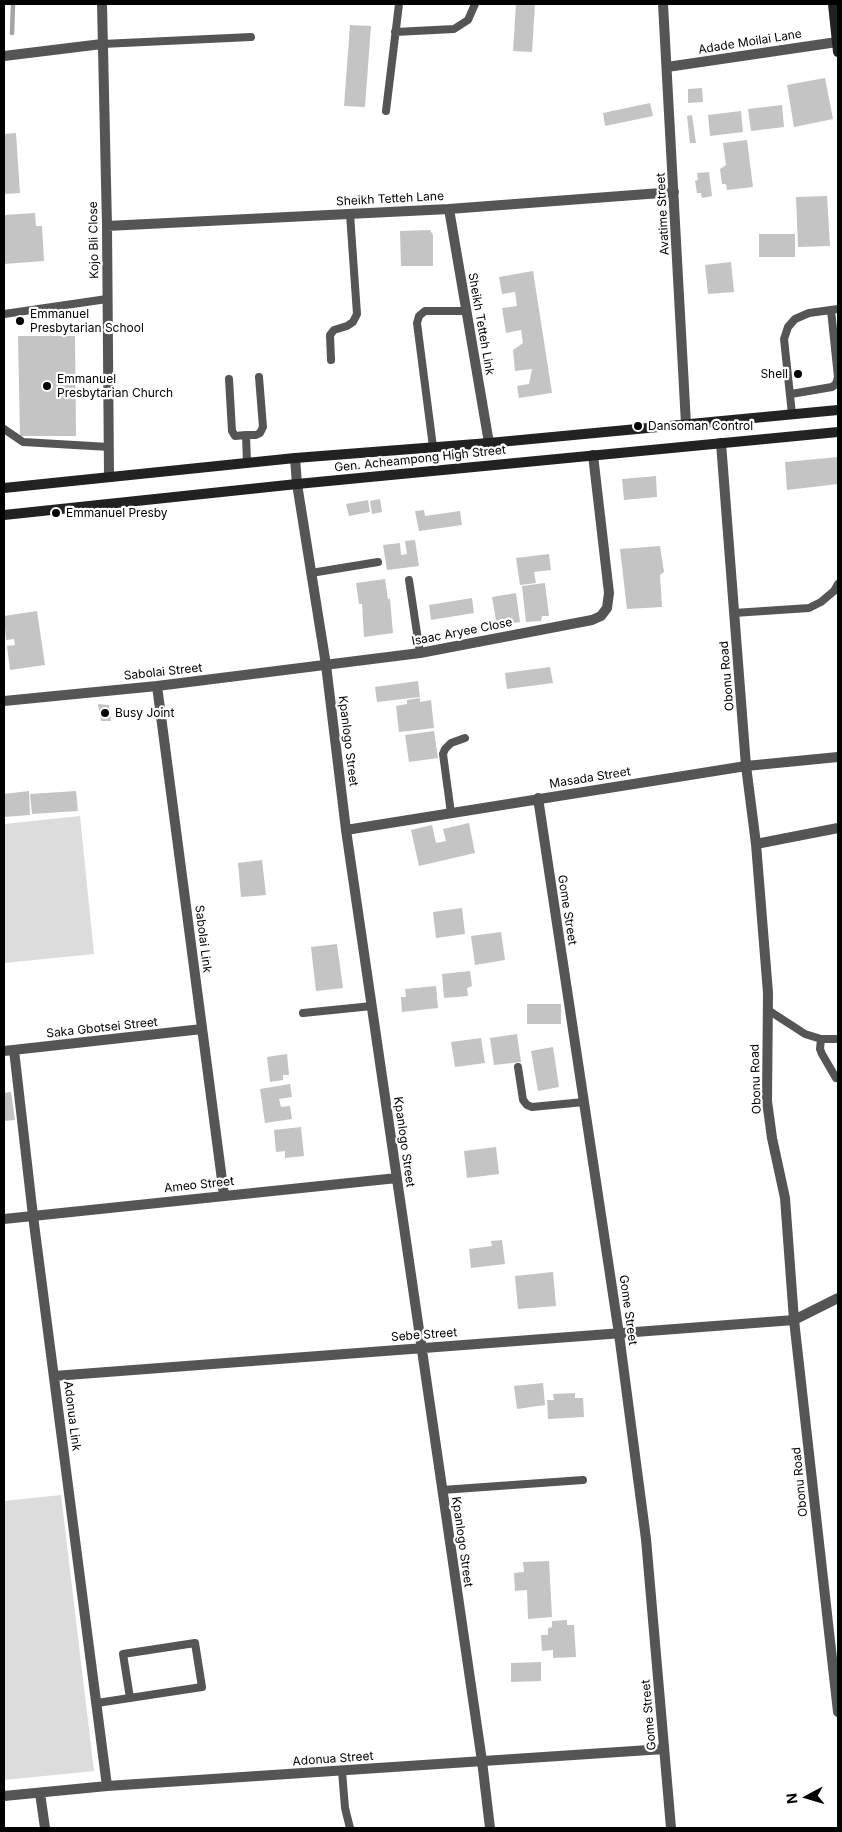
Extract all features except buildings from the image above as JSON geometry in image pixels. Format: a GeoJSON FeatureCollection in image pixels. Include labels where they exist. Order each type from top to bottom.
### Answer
{"type":"FeatureCollection","features":[{"type":"Feature","properties":{"kind":"main road"},"geometry":{"type":"LineString","coordinates":[[833,4],[838,47]]}},
{"type":"Feature","properties":{"kind":"main road","name":"Gen. Acheampong High Street"},"geometry":{"type":"LineString","coordinates":[[4,488],[296,458],[489,443],[838,410]]}},
{"type":"Feature","properties":{"kind":"main road","name":"Gen. Acheampong High Street"},"geometry":{"type":"LineString","coordinates":[[4,515],[297,484],[838,432]]}},
{"type":"Feature","properties":{"kind":"street","name":"Kojo Bli Close"},"geometry":{"type":"LineString","coordinates":[[102,4],[107,226],[109,476]]}},
{"type":"Feature","properties":{"kind":"street","name":"Avatime Street"},"geometry":{"type":"LineString","coordinates":[[663,4],[686,424]]}},
{"type":"Feature","properties":{"kind":"street"},"geometry":{"type":"LineString","coordinates":[[6,56],[102,44]]}},
{"type":"Feature","properties":{"kind":"street","name":"Adade Moilai Lane"},"geometry":{"type":"LineString","coordinates":[[667,67],[838,47]]}},
{"type":"Feature","properties":{"kind":"street","name":"Sheikh Tetteh Lane"},"geometry":{"type":"LineString","coordinates":[[107,226],[449,209],[674,192]]}},
{"type":"Feature","properties":{"kind":"street","name":"Sheikh Tetteh Link"},"geometry":{"type":"LineString","coordinates":[[449,209],[489,443]]}},
{"type":"Feature","properties":{"kind":"street","name":"Obonu Road"},"geometry":{"type":"LineString","coordinates":[[720,442],[746,766],[756,844],[768,993],[767,1101],[772,1138],[785,1198],[794,1320],[838,1712]]}},
{"type":"Feature","properties":{"kind":"street","name":"Isaac Aryee Close"},"geometry":{"type":"LineString","coordinates":[[326,665],[420,653],[592,620],[601,616],[607,608],[609,593],[592,455]]}},
{"type":"Feature","properties":{"kind":"street","name":"Kpanlogo Street"},"geometry":{"type":"LineString","coordinates":[[296,458],[297,484],[326,665],[346,830],[482,1761],[490,1828]]}},
{"type":"Feature","properties":{"kind":"street","name":"Sabolai Street"},"geometry":{"type":"LineString","coordinates":[[4,701],[157,686],[326,665]]}},
{"type":"Feature","properties":{"kind":"street","name":"Sabolai Link"},"geometry":{"type":"LineString","coordinates":[[157,686],[224,1195]]}},
{"type":"Feature","properties":{"kind":"street","name":"Masada Street"},"geometry":{"type":"LineString","coordinates":[[346,830],[746,766],[838,757]]}},
{"type":"Feature","properties":{"kind":"street","name":"Gome Street"},"geometry":{"type":"LineString","coordinates":[[538,798],[619,1334],[646,1539],[671,1828]]}},
{"type":"Feature","properties":{"kind":"street"},"geometry":{"type":"LineString","coordinates":[[756,844],[838,828]]}},
{"type":"Feature","properties":{"kind":"street","name":"Saka Gbotsei Street"},"geometry":{"type":"LineString","coordinates":[[9,1050],[202,1030]]}},
{"type":"Feature","properties":{"kind":"street","name":"Adonua Link"},"geometry":{"type":"LineString","coordinates":[[9,1050],[33,1216],[108,1786]]}},
{"type":"Feature","properties":{"kind":"street","name":"Ameo Street"},"geometry":{"type":"LineString","coordinates":[[4,1219],[397,1178]]}},
{"type":"Feature","properties":{"kind":"street"},"geometry":{"type":"LineString","coordinates":[[794,1320],[838,1298]]}},
{"type":"Feature","properties":{"kind":"street","name":"Sebe Street"},"geometry":{"type":"LineString","coordinates":[[54,1376],[794,1320]]}},
{"type":"Feature","properties":{"kind":"street","name":"Adonua Street"},"geometry":{"type":"LineString","coordinates":[[4,1796],[108,1786],[664,1749]]}},
{"type":"Feature","properties":{"kind":"street"},"geometry":{"type":"LineString","coordinates":[[40,1793],[45,1828]]}},
{"type":"Feature","properties":{"kind":"lane"},"geometry":{"type":"LineString","coordinates":[[386,111],[399,4]]}},
{"type":"Feature","properties":{"kind":"lane"},"geometry":{"type":"LineString","coordinates":[[395,32],[454,29],[468,20],[475,4]]}},
{"type":"Feature","properties":{"kind":"lane"},"geometry":{"type":"LineString","coordinates":[[102,44],[251,37]]}},
{"type":"Feature","properties":{"kind":"lane"},"geometry":{"type":"LineString","coordinates":[[331,360],[330,335],[334,330],[347,326],[357,314],[350,214]]}},
{"type":"Feature","properties":{"kind":"lane"},"geometry":{"type":"LineString","coordinates":[[4,314],[107,299]]}},
{"type":"Feature","properties":{"kind":"lane"},"geometry":{"type":"LineString","coordinates":[[791,394],[827,389],[836,384],[838,377],[835,310],[809,314],[795,319],[788,327],[784,339],[792,414]]}},
{"type":"Feature","properties":{"kind":"lane"},"geometry":{"type":"LineString","coordinates":[[433,447],[417,323],[419,316],[425,311],[466,311]]}},
{"type":"Feature","properties":{"kind":"lane"},"geometry":{"type":"LineString","coordinates":[[229,379],[232,431],[235,436],[256,435],[260,433],[263,427],[259,377]]}},
{"type":"Feature","properties":{"kind":"lane"},"geometry":{"type":"LineString","coordinates":[[4,429],[23,442],[109,447]]}},
{"type":"Feature","properties":{"kind":"lane"},"geometry":{"type":"LineString","coordinates":[[246,435],[247,463]]}},
{"type":"Feature","properties":{"kind":"lane"},"geometry":{"type":"LineString","coordinates":[[311,574],[378,562]]}},
{"type":"Feature","properties":{"kind":"lane"},"geometry":{"type":"LineString","coordinates":[[409,580],[420,653]]}},
{"type":"Feature","properties":{"kind":"lane"},"geometry":{"type":"LineString","coordinates":[[734,613],[809,608],[821,602],[834,591],[838,584]]}},
{"type":"Feature","properties":{"kind":"lane"},"geometry":{"type":"LineString","coordinates":[[451,813],[443,754],[451,743],[465,738]]}},
{"type":"Feature","properties":{"kind":"lane"},"geometry":{"type":"LineString","coordinates":[[302,1013],[372,1006]]}},
{"type":"Feature","properties":{"kind":"lane"},"geometry":{"type":"LineString","coordinates":[[768,1010],[806,1034],[821,1039],[838,1039]]}},
{"type":"Feature","properties":{"kind":"lane"},"geometry":{"type":"LineString","coordinates":[[821,1039],[820,1049],[836,1078]]}},
{"type":"Feature","properties":{"kind":"lane"},"geometry":{"type":"LineString","coordinates":[[518,1067],[522,1100],[527,1105],[532,1107],[584,1102]]}},
{"type":"Feature","properties":{"kind":"lane"},"geometry":{"type":"LineString","coordinates":[[442,1490],[583,1480]]}},
{"type":"Feature","properties":{"kind":"lane"},"geometry":{"type":"LineString","coordinates":[[97,1703],[130,1698],[202,1687],[196,1643],[124,1654],[130,1698]]}},
{"type":"Feature","properties":{"kind":"lane"},"geometry":{"type":"LineString","coordinates":[[342,1770],[350,1828]]}},
{"type":"Feature","properties":{"kind":"shaded area"},"geometry":{"type":"Polygon","coordinates":[[[80,816],[94,954],[4,963],[4,824],[80,816]]]}},
{"type":"Feature","properties":{"kind":"shaded area"},"geometry":{"type":"Polygon","coordinates":[[[61,1495],[94,1771],[4,1780],[4,1501],[61,1495]]]}},
{"type":"Feature","properties":{"kind":"waterway"},"geometry":{"type":"LineString","coordinates":[[12,33],[13,4]]}},
{"type":"Feature","properties":{"kind":"place","name":"Emmanuel Presbytarian School"},"geometry":{"type":"Point","coordinates":[20,321]}},
{"type":"Feature","properties":{"kind":"place","name":"Shell"},"geometry":{"type":"Point","coordinates":[798,374]}},
{"type":"Feature","properties":{"kind":"place","name":"Emmanuel Presbytarian Church"},"geometry":{"type":"Point","coordinates":[47,386]}},
{"type":"Feature","properties":{"kind":"place","name":"Dansoman Control"},"geometry":{"type":"Point","coordinates":[638,426]}},
{"type":"Feature","properties":{"kind":"place","name":"Emmanuel Presby"},"geometry":{"type":"Point","coordinates":[56,513]}},
{"type":"Feature","properties":{"kind":"place","name":"Busy Joint"},"geometry":{"type":"Point","coordinates":[105,713]}}]}
